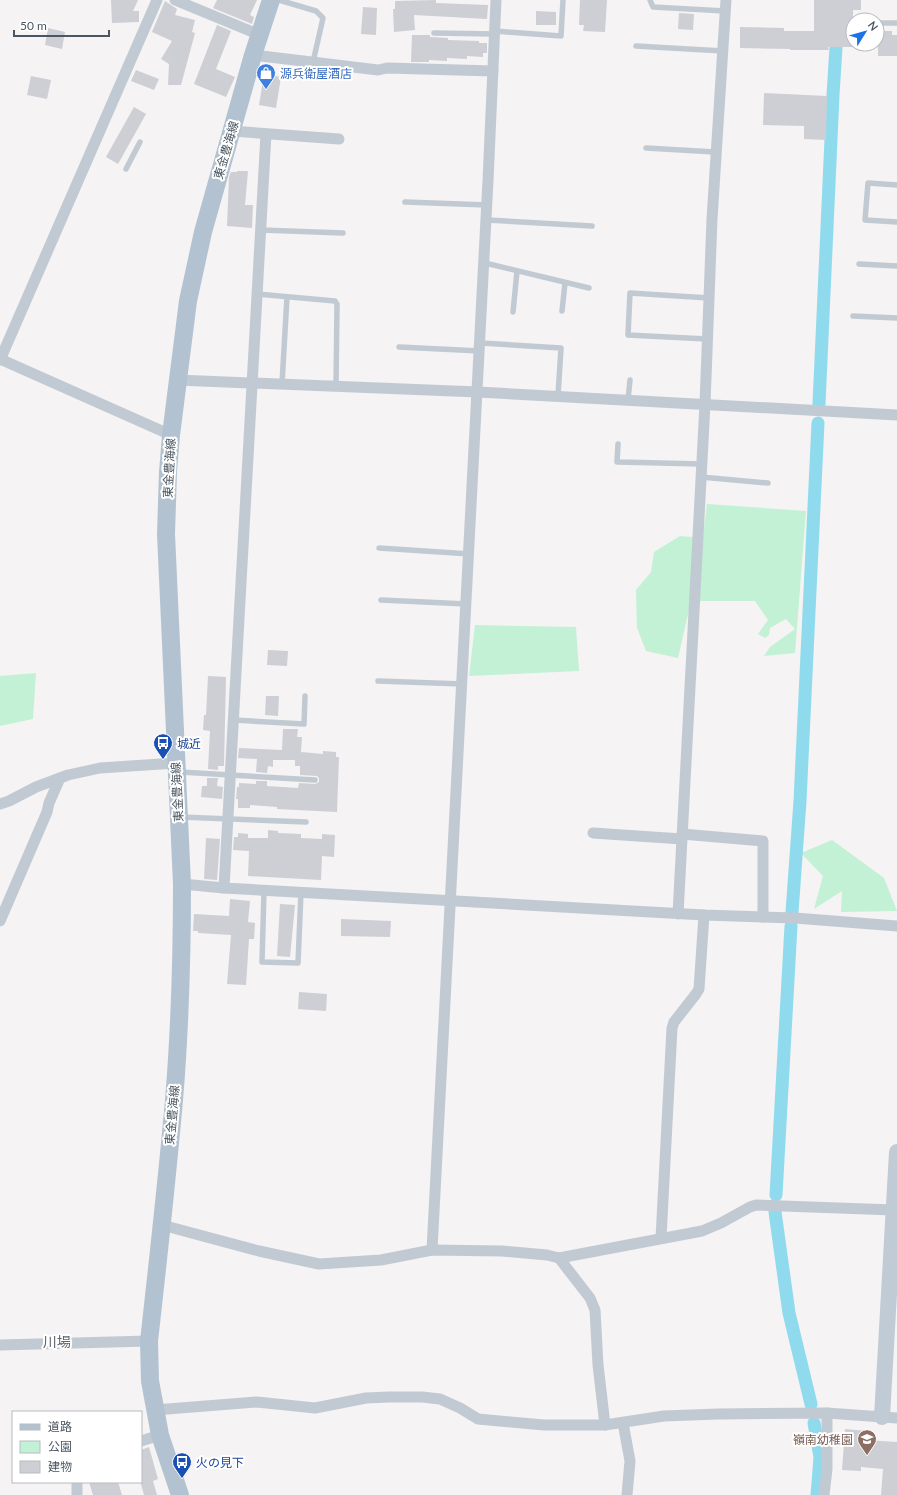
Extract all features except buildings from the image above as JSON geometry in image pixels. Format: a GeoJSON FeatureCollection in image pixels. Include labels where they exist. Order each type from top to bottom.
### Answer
{"type":"FeatureCollection","features":[{"type":"Feature","properties":{"kind":"main road","name":"東金豊海線"},"geometry":{"type":"LineString","coordinates":[[180,1495],[160,1435],[150,1381],[149,1341],[162,1225],[180,1016],[182,884],[166,534],[168,472],[177,380],[188,301],[203,232],[270,0]]}},
{"type":"Feature","properties":{"kind":"street"},"geometry":{"type":"LineString","coordinates":[[157,0],[0,359],[171,435]]}},
{"type":"Feature","properties":{"kind":"street"},"geometry":{"type":"LineString","coordinates":[[174,0],[260,35]]}},
{"type":"Feature","properties":{"kind":"street"},"geometry":{"type":"LineString","coordinates":[[432,1250],[452,901],[488,205],[496,0]]}},
{"type":"Feature","properties":{"kind":"street"},"geometry":{"type":"LineString","coordinates":[[678,914],[705,404],[715,152],[726,6]]}},
{"type":"Feature","properties":{"kind":"street"},"geometry":{"type":"LineString","coordinates":[[253,55],[378,70],[387,68],[493,71]]}},
{"type":"Feature","properties":{"kind":"street"},"geometry":{"type":"LineString","coordinates":[[232,131],[339,139]]}},
{"type":"Feature","properties":{"kind":"street"},"geometry":{"type":"LineString","coordinates":[[224,888],[266,134]]}},
{"type":"Feature","properties":{"kind":"street"},"geometry":{"type":"LineString","coordinates":[[177,380],[478,392],[897,415]]}},
{"type":"Feature","properties":{"kind":"street"},"geometry":{"type":"LineString","coordinates":[[0,804],[36,787],[60,778],[100,768],[176,767]]}},
{"type":"Feature","properties":{"kind":"street"},"geometry":{"type":"LineString","coordinates":[[0,921],[60,778]]}},
{"type":"Feature","properties":{"kind":"street"},"geometry":{"type":"LineString","coordinates":[[593,833],[763,841],[763,917]]}},
{"type":"Feature","properties":{"kind":"street"},"geometry":{"type":"LineString","coordinates":[[182,884],[264,891],[678,914],[795,918],[897,926]]}},
{"type":"Feature","properties":{"kind":"street"},"geometry":{"type":"LineString","coordinates":[[661,1238],[672,1028],[674,1022],[699,989],[704,915]]}},
{"type":"Feature","properties":{"kind":"street"},"geometry":{"type":"LineString","coordinates":[[155,1410],[257,1402],[315,1408],[366,1398],[422,1397],[440,1400],[460,1408],[478,1419],[544,1425],[605,1425],[664,1416],[703,1414],[827,1413],[890,1418],[894,1210],[897,1160]]}},
{"type":"Feature","properties":{"kind":"street"},"geometry":{"type":"LineString","coordinates":[[162,1225],[266,1253],[319,1264],[381,1260],[432,1250],[502,1251],[547,1255],[559,1258],[702,1231],[756,1205],[894,1210]]}},
{"type":"Feature","properties":{"kind":"street"},"geometry":{"type":"LineString","coordinates":[[559,1258],[590,1298],[595,1310],[598,1365],[605,1425]]}},
{"type":"Feature","properties":{"kind":"street"},"geometry":{"type":"LineString","coordinates":[[0,1345],[149,1341]]}},
{"type":"Feature","properties":{"kind":"street"},"geometry":{"type":"LineString","coordinates":[[824,1495],[827,1468],[827,1413]]}},
{"type":"Feature","properties":{"kind":"street"},"geometry":{"type":"LineString","coordinates":[[623,1423],[630,1461],[627,1495]]}},
{"type":"Feature","properties":{"kind":"street"},"geometry":{"type":"LineString","coordinates":[[142,1441],[160,1435]]}},
{"type":"Feature","properties":{"kind":"street"},"geometry":{"type":"LineString","coordinates":[[77,1483],[77,1495]]}},
{"type":"Feature","properties":{"kind":"lane"},"geometry":{"type":"LineString","coordinates":[[279,0],[316,11],[323,18],[313,62]]}},
{"type":"Feature","properties":{"kind":"lane"},"geometry":{"type":"LineString","coordinates":[[434,33],[495,33],[560,36],[563,0]]}},
{"type":"Feature","properties":{"kind":"lane"},"geometry":{"type":"LineString","coordinates":[[650,0],[653,7],[726,6]]}},
{"type":"Feature","properties":{"kind":"lane"},"geometry":{"type":"LineString","coordinates":[[885,22],[897,23]]}},
{"type":"Feature","properties":{"kind":"lane"},"geometry":{"type":"LineString","coordinates":[[636,46],[723,51]]}},
{"type":"Feature","properties":{"kind":"lane"},"geometry":{"type":"LineString","coordinates":[[126,170],[140,142]]}},
{"type":"Feature","properties":{"kind":"lane"},"geometry":{"type":"LineString","coordinates":[[646,148],[715,152]]}},
{"type":"Feature","properties":{"kind":"lane"},"geometry":{"type":"LineString","coordinates":[[897,184],[868,183],[866,220],[897,222]]}},
{"type":"Feature","properties":{"kind":"lane"},"geometry":{"type":"LineString","coordinates":[[405,202],[488,205]]}},
{"type":"Feature","properties":{"kind":"lane"},"geometry":{"type":"LineString","coordinates":[[487,220],[592,226]]}},
{"type":"Feature","properties":{"kind":"lane"},"geometry":{"type":"LineString","coordinates":[[261,230],[343,233]]}},
{"type":"Feature","properties":{"kind":"lane"},"geometry":{"type":"LineString","coordinates":[[485,263],[589,288]]}},
{"type":"Feature","properties":{"kind":"lane"},"geometry":{"type":"LineString","coordinates":[[859,264],[897,266]]}},
{"type":"Feature","properties":{"kind":"lane"},"geometry":{"type":"LineString","coordinates":[[513,312],[517,271]]}},
{"type":"Feature","properties":{"kind":"lane"},"geometry":{"type":"LineString","coordinates":[[562,311],[565,283]]}},
{"type":"Feature","properties":{"kind":"lane"},"geometry":{"type":"LineString","coordinates":[[707,339],[628,335],[630,293],[709,298]]}},
{"type":"Feature","properties":{"kind":"lane"},"geometry":{"type":"LineString","coordinates":[[257,294],[335,301],[337,304],[336,386]]}},
{"type":"Feature","properties":{"kind":"lane"},"geometry":{"type":"LineString","coordinates":[[282,384],[287,297]]}},
{"type":"Feature","properties":{"kind":"lane"},"geometry":{"type":"LineString","coordinates":[[852,316],[897,318]]}},
{"type":"Feature","properties":{"kind":"lane"},"geometry":{"type":"LineString","coordinates":[[399,347],[561,348],[558,396]]}},
{"type":"Feature","properties":{"kind":"lane"},"geometry":{"type":"LineString","coordinates":[[628,400],[630,380]]}},
{"type":"Feature","properties":{"kind":"lane"},"geometry":{"type":"LineString","coordinates":[[618,444],[617,462],[702,464]]}},
{"type":"Feature","properties":{"kind":"lane"},"geometry":{"type":"LineString","coordinates":[[701,477],[768,483]]}},
{"type":"Feature","properties":{"kind":"lane"},"geometry":{"type":"LineString","coordinates":[[379,548],[470,554]]}},
{"type":"Feature","properties":{"kind":"lane"},"geometry":{"type":"LineString","coordinates":[[381,600],[467,604]]}},
{"type":"Feature","properties":{"kind":"lane"},"geometry":{"type":"LineString","coordinates":[[378,681],[463,684]]}},
{"type":"Feature","properties":{"kind":"lane"},"geometry":{"type":"LineString","coordinates":[[234,720],[304,724],[305,696]]}},
{"type":"Feature","properties":{"kind":"lane"},"geometry":{"type":"LineString","coordinates":[[176,767],[230,775],[315,780]]}},
{"type":"Feature","properties":{"kind":"lane"},"geometry":{"type":"LineString","coordinates":[[179,817],[306,822]]}},
{"type":"Feature","properties":{"kind":"lane"},"geometry":{"type":"LineString","coordinates":[[264,891],[262,962],[298,963],[301,892]]}},
{"type":"Feature","properties":{"kind":"green space"},"geometry":{"type":"Polygon","coordinates":[[[707,504],[806,511],[795,653],[764,656],[770,647],[795,629],[786,619],[770,628],[769,635],[765,638],[758,634],[768,620],[755,601],[691,601],[678,658],[646,651],[637,628],[636,590],[651,572],[654,552],[680,536],[703,536],[707,504]]]}},
{"type":"Feature","properties":{"kind":"green space"},"geometry":{"type":"Polygon","coordinates":[[[475,625],[576,627],[579,671],[469,676],[475,625]]]}},
{"type":"Feature","properties":{"kind":"green space"},"geometry":{"type":"Polygon","coordinates":[[[36,673],[33,719],[0,726],[0,676],[36,673]]]}},
{"type":"Feature","properties":{"kind":"green space"},"geometry":{"type":"Polygon","coordinates":[[[832,840],[884,878],[897,911],[841,912],[842,891],[814,909],[823,876],[801,853],[832,840]]]}},
{"type":"Feature","properties":{"kind":"waterway"},"geometry":{"type":"LineString","coordinates":[[819,404],[833,95],[839,0]]}},
{"type":"Feature","properties":{"kind":"waterway"},"geometry":{"type":"LineString","coordinates":[[792,912],[800,801],[818,423]]}},
{"type":"Feature","properties":{"kind":"waterway"},"geometry":{"type":"LineString","coordinates":[[776,1195],[791,926]]}},
{"type":"Feature","properties":{"kind":"waterway"},"geometry":{"type":"LineString","coordinates":[[775,1212],[789,1313],[811,1404]]}},
{"type":"Feature","properties":{"kind":"waterway"},"geometry":{"type":"LineString","coordinates":[[814,1423],[820,1457],[817,1495]]}},
{"type":"Feature","properties":{"kind":"place","name":"源兵衛屋酒店"},"geometry":{"type":"Point","coordinates":[266,90]}},
{"type":"Feature","properties":{"kind":"place","name":"城近"},"geometry":{"type":"Point","coordinates":[163,760]}},
{"type":"Feature","properties":{"kind":"place","name":"嶺南幼稚園"},"geometry":{"type":"Point","coordinates":[867,1456]}},
{"type":"Feature","properties":{"kind":"place","name":"火の見下"},"geometry":{"type":"Point","coordinates":[182,1479]}},
{"type":"Feature","properties":{"kind":"district","name":"川場"},"geometry":{"type":"Point","coordinates":[57,1341]}}]}
